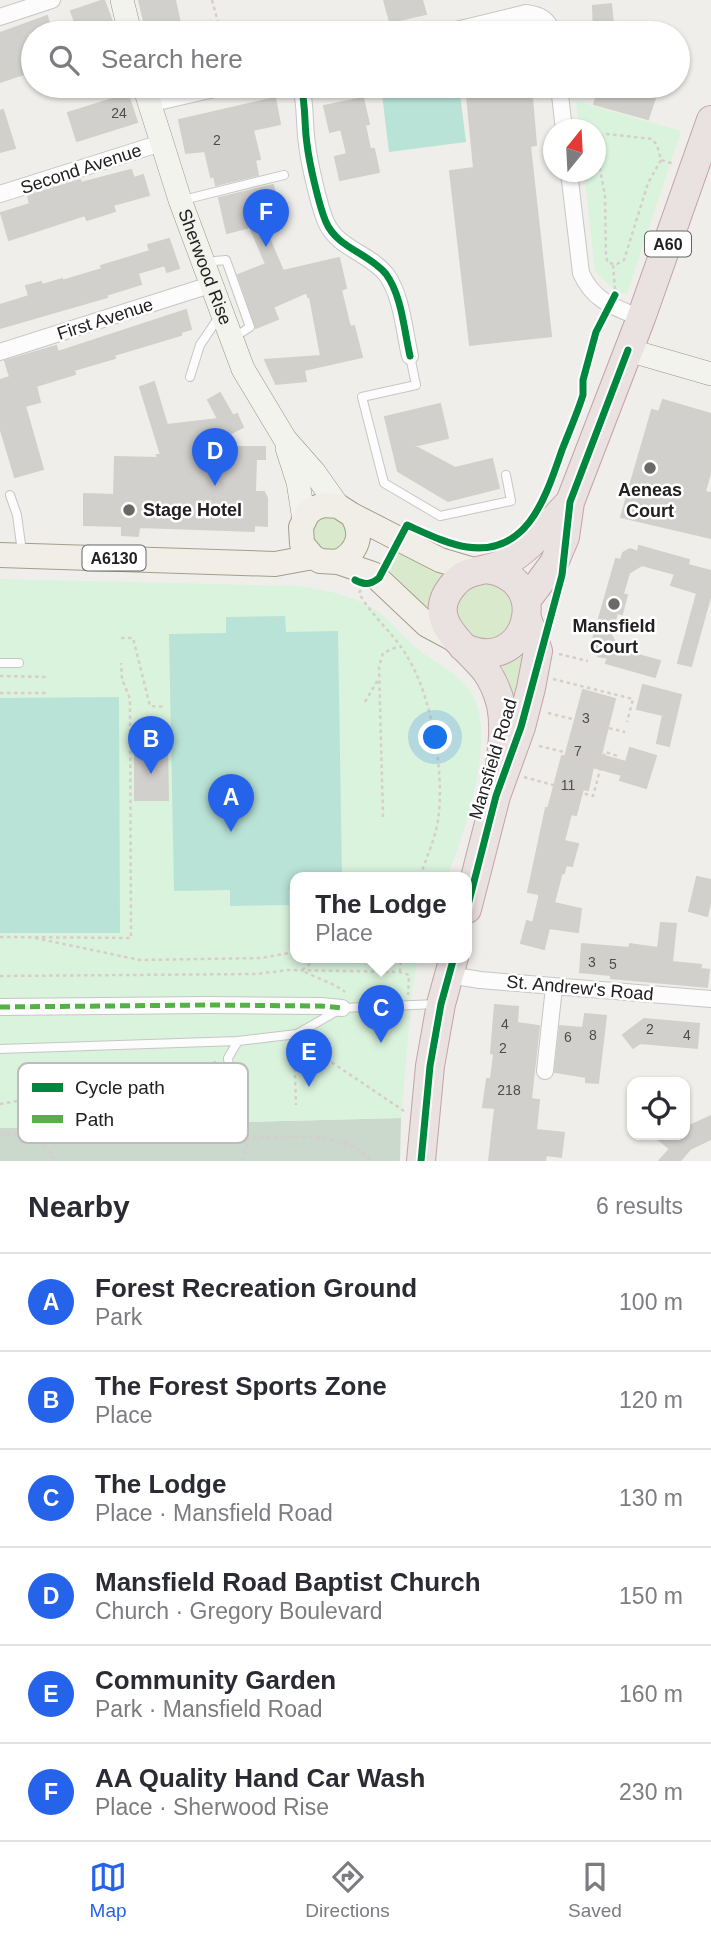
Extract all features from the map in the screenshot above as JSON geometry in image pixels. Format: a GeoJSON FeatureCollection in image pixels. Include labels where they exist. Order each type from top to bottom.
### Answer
{"type":"FeatureCollection","features":[{"type":"Feature","properties":{"kind":"highway","name":"Mansfield Road"},"geometry":{"type":"LineString","coordinates":[[459,644],[479,653],[501,650],[520,635],[526,609],[554,563],[565,537],[570,502],[642,318],[698,164],[711,120]]}},
{"type":"Feature","properties":{"kind":"highway","name":"Mansfield Road"},"geometry":{"type":"LineString","coordinates":[[496,796],[502,735],[501,707],[494,683],[459,644],[444,618],[446,598],[458,579],[503,564],[521,551],[570,502]]}},
{"type":"Feature","properties":{"kind":"highway","name":"Mansfield Road"},"geometry":{"type":"LineString","coordinates":[[472,890],[496,796],[521,727],[541,693],[538,651],[521,589],[502,573],[481,570]]}},
{"type":"Feature","properties":{"kind":"highway"},"geometry":{"type":"LineString","coordinates":[[421,1161],[424,1116],[441,1004],[452,966]]}},
{"type":"Feature","properties":{"kind":"main road"},"geometry":{"type":"LineString","coordinates":[[122,0],[127,21]]}},
{"type":"Feature","properties":{"kind":"main road","name":"Sherwood Rise"},"geometry":{"type":"LineString","coordinates":[[147,98],[210,285],[255,391],[285,439],[345,510]]}},
{"type":"Feature","properties":{"kind":"main road"},"geometry":{"type":"LineString","coordinates":[[628,350],[711,374]]}},
{"type":"Feature","properties":{"kind":"main road","name":"Sherwood Rise"},"geometry":{"type":"LineString","coordinates":[[285,439],[298,482],[302,527]]}},
{"type":"Feature","properties":{"kind":"main road"},"geometry":{"type":"LineString","coordinates":[[459,644],[428,625],[372,582],[361,568],[320,561],[313,557],[302,544],[302,527],[309,513],[323,505],[345,510],[440,560],[481,570]]}},
{"type":"Feature","properties":{"kind":"main road"},"geometry":{"type":"LineString","coordinates":[[338,562],[356,546],[358,530],[345,510]]}},
{"type":"Feature","properties":{"kind":"main road","name":"A6130"},"geometry":{"type":"LineString","coordinates":[[229,563],[260,553],[302,527]]}},
{"type":"Feature","properties":{"kind":"main road","name":"A6130"},"geometry":{"type":"LineString","coordinates":[[11,555],[275,564],[313,557]]}},
{"type":"Feature","properties":{"kind":"street"},"geometry":{"type":"LineString","coordinates":[[0,17],[51,0]]}},
{"type":"Feature","properties":{"kind":"street"},"geometry":{"type":"LineString","coordinates":[[493,21],[526,13],[538,15],[546,21]]}},
{"type":"Feature","properties":{"kind":"street"},"geometry":{"type":"LineString","coordinates":[[303,98],[306,143],[326,223],[339,240],[372,261],[387,275],[396,293],[410,356]]}},
{"type":"Feature","properties":{"kind":"street"},"geometry":{"type":"LineString","coordinates":[[560,98],[563,119]]}},
{"type":"Feature","properties":{"kind":"street","name":"Second Avenue"},"geometry":{"type":"LineString","coordinates":[[0,194],[161,143]]}},
{"type":"Feature","properties":{"kind":"street"},"geometry":{"type":"LineString","coordinates":[[570,182],[581,273],[587,287],[642,318]]}},
{"type":"Feature","properties":{"kind":"street","name":"First Avenue"},"geometry":{"type":"LineString","coordinates":[[0,352],[210,285]]}},
{"type":"Feature","properties":{"kind":"street","name":"St. Andrew's Road"},"geometry":{"type":"LineString","coordinates":[[452,966],[480,980],[711,999]]}},
{"type":"Feature","properties":{"kind":"street"},"geometry":{"type":"LineString","coordinates":[[545,1071],[554,987]]}},
{"type":"Feature","properties":{"kind":"street"},"geometry":{"type":"LineString","coordinates":[[0,1007],[348,1007]]}},
{"type":"Feature","properties":{"kind":"lane"},"geometry":{"type":"LineString","coordinates":[[180,200],[284,175]]}},
{"type":"Feature","properties":{"kind":"lane"},"geometry":{"type":"LineString","coordinates":[[203,262],[226,260],[234,282],[250,327],[231,339]]}},
{"type":"Feature","properties":{"kind":"lane"},"geometry":{"type":"LineString","coordinates":[[190,377],[201,345],[221,314]]}},
{"type":"Feature","properties":{"kind":"lane"},"geometry":{"type":"LineString","coordinates":[[410,356],[416,385],[362,397],[384,483],[440,516],[511,501],[506,475]]}},
{"type":"Feature","properties":{"kind":"lane"},"geometry":{"type":"LineString","coordinates":[[10,495],[17,515],[11,555]]}},
{"type":"Feature","properties":{"kind":"lane"},"geometry":{"type":"LineString","coordinates":[[541,693],[562,575],[565,537]]}},
{"type":"Feature","properties":{"kind":"lane"},"geometry":{"type":"LineString","coordinates":[[0,663],[19,663]]}},
{"type":"Feature","properties":{"kind":"lane"},"geometry":{"type":"LineString","coordinates":[[0,1049],[238,1041],[298,1034],[348,1007],[441,1004]]}},
{"type":"Feature","properties":{"kind":"lane"},"geometry":{"type":"LineString","coordinates":[[228,1063],[228,1058],[238,1041]]}},
{"type":"Feature","properties":{"kind":"path"},"geometry":{"type":"LineString","coordinates":[[212,0],[218,21]]}},
{"type":"Feature","properties":{"kind":"path"},"geometry":{"type":"LineString","coordinates":[[607,134],[652,139],[657,145],[661,160],[648,183],[624,260],[613,265],[608,263],[606,257],[605,196],[596,143],[602,135],[607,134]]}},
{"type":"Feature","properties":{"kind":"path"},"geometry":{"type":"LineString","coordinates":[[661,160],[698,164]]}},
{"type":"Feature","properties":{"kind":"path"},"geometry":{"type":"LineString","coordinates":[[612,300],[613,265]]}},
{"type":"Feature","properties":{"kind":"path"},"geometry":{"type":"LineString","coordinates":[[372,582],[359,593],[415,670],[432,728],[440,770],[438,821],[420,872]]}},
{"type":"Feature","properties":{"kind":"path"},"geometry":{"type":"LineString","coordinates":[[121,638],[133,638],[150,706],[165,707]]}},
{"type":"Feature","properties":{"kind":"path"},"geometry":{"type":"LineString","coordinates":[[383,817],[379,678],[383,653],[400,646]]}},
{"type":"Feature","properties":{"kind":"path"},"geometry":{"type":"LineString","coordinates":[[563,655],[588,662]]}},
{"type":"Feature","properties":{"kind":"path"},"geometry":{"type":"LineString","coordinates":[[0,937],[131,938],[130,699],[122,679],[121,663]]}},
{"type":"Feature","properties":{"kind":"path"},"geometry":{"type":"LineString","coordinates":[[0,676],[48,677]]}},
{"type":"Feature","properties":{"kind":"path"},"geometry":{"type":"LineString","coordinates":[[365,702],[379,678]]}},
{"type":"Feature","properties":{"kind":"path"},"geometry":{"type":"LineString","coordinates":[[0,693],[46,693]]}},
{"type":"Feature","properties":{"kind":"path"},"geometry":{"type":"LineString","coordinates":[[541,693],[633,699],[627,722]]}},
{"type":"Feature","properties":{"kind":"path"},"geometry":{"type":"LineString","coordinates":[[541,693],[625,732]]}},
{"type":"Feature","properties":{"kind":"path"},"geometry":{"type":"LineString","coordinates":[[532,744],[603,761]]}},
{"type":"Feature","properties":{"kind":"path"},"geometry":{"type":"LineString","coordinates":[[524,777],[593,796],[605,752],[618,756]]}},
{"type":"Feature","properties":{"kind":"path"},"geometry":{"type":"LineString","coordinates":[[25,937],[140,960],[261,958],[290,953]]}},
{"type":"Feature","properties":{"kind":"path"},"geometry":{"type":"LineString","coordinates":[[302,970],[311,963]]}},
{"type":"Feature","properties":{"kind":"path"},"geometry":{"type":"LineString","coordinates":[[400,972],[401,963]]}},
{"type":"Feature","properties":{"kind":"path"},"geometry":{"type":"LineString","coordinates":[[302,970],[322,982],[343,989],[348,1007]]}},
{"type":"Feature","properties":{"kind":"path"},"geometry":{"type":"LineString","coordinates":[[0,976],[256,974],[302,970],[400,972],[409,975],[407,1005]]}},
{"type":"Feature","properties":{"kind":"path"},"geometry":{"type":"LineString","coordinates":[[298,1034],[314,1051],[401,1111],[424,1116]]}},
{"type":"Feature","properties":{"kind":"path"},"geometry":{"type":"LineString","coordinates":[[293,1047],[296,1105]]}},
{"type":"Feature","properties":{"kind":"path"},"geometry":{"type":"LineString","coordinates":[[214,1063],[228,1058]]}},
{"type":"Feature","properties":{"kind":"path"},"geometry":{"type":"LineString","coordinates":[[0,1104],[18,1101]]}},
{"type":"Feature","properties":{"kind":"path"},"geometry":{"type":"LineString","coordinates":[[0,1135],[18,1134]]}},
{"type":"Feature","properties":{"kind":"path"},"geometry":{"type":"LineString","coordinates":[[248,1142],[249,1138],[318,1138],[338,1141],[355,1147],[371,1161]]}},
{"type":"Feature","properties":{"kind":"path"},"geometry":{"type":"LineString","coordinates":[[42,1143],[55,1161]]}},
{"type":"Feature","properties":{"kind":"path"},"geometry":{"type":"LineString","coordinates":[[243,1161],[248,1143]]}},
{"type":"Feature","properties":{"kind":"green space"},"geometry":{"type":"Polygon","coordinates":[[[382,98],[460,98],[466,142],[389,152],[382,98]]]}},
{"type":"Feature","properties":{"kind":"green space"},"geometry":{"type":"Polygon","coordinates":[[[576,101],[681,131],[627,294],[616,292],[595,271],[585,182],[606,182],[606,119],[578,119],[576,101]]]}},
{"type":"Feature","properties":{"kind":"green space"},"geometry":{"type":"Polygon","coordinates":[[[318,516],[344,519],[348,539],[333,550],[315,545],[310,527],[318,516]]]}},
{"type":"Feature","properties":{"kind":"green space"},"geometry":{"type":"Polygon","coordinates":[[[399,552],[447,574],[433,614],[390,571],[399,552]]]}},
{"type":"Feature","properties":{"kind":"green space"},"geometry":{"type":"Polygon","coordinates":[[[482,578],[513,593],[513,629],[486,644],[458,629],[454,598],[482,578]]]}},
{"type":"Feature","properties":{"kind":"green space"},"geometry":{"type":"Polygon","coordinates":[[[0,579],[299,586],[332,592],[375,609],[414,646],[456,676],[468,688],[477,706],[481,728],[480,754],[470,809],[449,872],[290,872],[290,963],[417,963],[401,1118],[248,1122],[248,1063],[18,1063],[18,1128],[0,1128],[0,579]]]}},
{"type":"Feature","properties":{"kind":"green space"},"geometry":{"type":"Polygon","coordinates":[[[285,616],[286,632],[338,631],[342,872],[290,872],[289,905],[230,906],[230,890],[174,891],[169,634],[226,633],[226,617],[285,616]]]}},
{"type":"Feature","properties":{"kind":"green space"},"geometry":{"type":"Polygon","coordinates":[[[527,638],[516,721],[489,658],[527,638]]]}},
{"type":"Feature","properties":{"kind":"green space"},"geometry":{"type":"Polygon","coordinates":[[[119,697],[120,933],[0,933],[0,698],[119,697]]]}},
{"type":"Feature","properties":{"kind":"green space"},"geometry":{"type":"Polygon","coordinates":[[[401,1118],[400,1161],[0,1161],[0,1128],[18,1128],[18,1143],[248,1143],[248,1122],[401,1118]]]}},
{"type":"Feature","properties":{"kind":"building"},"geometry":{"type":"Polygon","coordinates":[[[104,0],[112,21],[75,21],[71,11],[104,0]]]}},
{"type":"Feature","properties":{"kind":"building"},"geometry":{"type":"Polygon","coordinates":[[[139,0],[175,0],[180,21],[144,21],[139,0]]]}},
{"type":"Feature","properties":{"kind":"building"},"geometry":{"type":"Polygon","coordinates":[[[384,0],[422,0],[426,14],[390,21],[384,0]]]}},
{"type":"Feature","properties":{"kind":"building"},"geometry":{"type":"Polygon","coordinates":[[[611,4],[613,21],[594,21],[593,6],[611,4]]]}},
{"type":"Feature","properties":{"kind":"building"},"geometry":{"type":"Polygon","coordinates":[[[47,16],[48,21],[33,21],[47,16]]]}},
{"type":"Feature","properties":{"kind":"building"},"geometry":{"type":"Polygon","coordinates":[[[21,25],[21,75],[0,82],[0,33],[21,25]]]}},
{"type":"Feature","properties":{"kind":"building"},"geometry":{"type":"Polygon","coordinates":[[[115,98],[129,98],[137,122],[77,141],[68,113],[115,98]]]}},
{"type":"Feature","properties":{"kind":"building"},"geometry":{"type":"Polygon","coordinates":[[[275,98],[280,124],[253,130],[260,159],[255,160],[258,175],[216,185],[214,176],[211,177],[205,151],[186,153],[179,120],[275,98]]]}},
{"type":"Feature","properties":{"kind":"building"},"geometry":{"type":"Polygon","coordinates":[[[363,98],[369,124],[365,125],[370,149],[374,149],[379,172],[340,180],[335,157],[347,154],[341,129],[330,132],[324,106],[363,98]]]}},
{"type":"Feature","properties":{"kind":"building"},"geometry":{"type":"Polygon","coordinates":[[[467,98],[532,98],[536,145],[530,146],[551,336],[470,345],[450,171],[474,168],[467,98]]]}},
{"type":"Feature","properties":{"kind":"building"},"geometry":{"type":"Polygon","coordinates":[[[596,98],[655,98],[648,119],[594,104],[596,98]]]}},
{"type":"Feature","properties":{"kind":"building"},"geometry":{"type":"Polygon","coordinates":[[[3,110],[15,148],[0,152],[0,111],[3,110]]]}},
{"type":"Feature","properties":{"kind":"building"},"geometry":{"type":"Polygon","coordinates":[[[131,170],[134,178],[143,175],[149,195],[113,205],[115,211],[87,220],[85,215],[9,240],[1,213],[30,204],[28,196],[80,180],[81,183],[131,170]]]}},
{"type":"Feature","properties":{"kind":"building"},"geometry":{"type":"Polygon","coordinates":[[[273,185],[281,219],[263,224],[283,271],[339,258],[346,288],[341,290],[350,327],[354,326],[362,357],[304,370],[306,381],[276,384],[265,360],[321,356],[310,297],[307,292],[273,307],[278,319],[256,328],[238,275],[266,264],[250,227],[227,233],[219,198],[273,185]]]}},
{"type":"Feature","properties":{"kind":"building"},"geometry":{"type":"Polygon","coordinates":[[[169,239],[179,268],[167,272],[165,265],[138,273],[141,284],[106,295],[107,297],[0,328],[0,305],[29,296],[26,286],[62,281],[102,269],[101,266],[150,251],[148,245],[169,239]]]}},
{"type":"Feature","properties":{"kind":"building"},"geometry":{"type":"Polygon","coordinates":[[[186,310],[191,329],[181,332],[181,335],[114,355],[115,358],[74,370],[75,374],[36,386],[40,402],[25,406],[43,469],[15,477],[0,427],[0,380],[10,377],[5,361],[56,346],[58,352],[186,310]]]}},
{"type":"Feature","properties":{"kind":"building"},"geometry":{"type":"Polygon","coordinates":[[[154,382],[167,425],[218,419],[208,400],[220,393],[233,416],[237,414],[243,427],[204,447],[265,447],[265,459],[256,459],[255,492],[264,492],[267,498],[267,526],[254,525],[254,531],[139,527],[138,536],[122,535],[122,526],[84,525],[84,494],[114,495],[115,457],[158,458],[157,455],[161,455],[140,387],[154,382]]]}},
{"type":"Feature","properties":{"kind":"building"},"geometry":{"type":"Polygon","coordinates":[[[663,400],[711,414],[711,470],[705,492],[711,493],[711,538],[621,517],[652,410],[659,412],[663,400]]]}},
{"type":"Feature","properties":{"kind":"building"},"geometry":{"type":"Polygon","coordinates":[[[440,404],[448,438],[414,446],[455,468],[492,459],[499,488],[448,501],[398,471],[385,417],[440,404]]]}},
{"type":"Feature","properties":{"kind":"building","name":"Mansfield Court"},"geometry":{"type":"Polygon","coordinates":[[[639,546],[689,560],[688,565],[711,571],[711,594],[691,666],[678,663],[697,593],[671,585],[675,574],[642,565],[629,573],[623,594],[627,595],[622,614],[617,613],[611,635],[620,650],[660,661],[655,677],[606,663],[608,658],[598,656],[592,643],[616,559],[621,560],[623,553],[630,549],[638,552],[639,546]]]}},
{"type":"Feature","properties":{"kind":"building"},"geometry":{"type":"Polygon","coordinates":[[[643,685],[681,695],[669,746],[657,743],[663,715],[637,709],[643,685]]]}},
{"type":"Feature","properties":{"kind":"building"},"geometry":{"type":"Polygon","coordinates":[[[583,690],[615,699],[601,755],[626,762],[630,748],[656,756],[646,788],[620,780],[622,775],[593,767],[588,790],[583,789],[576,815],[571,814],[564,841],[578,844],[572,866],[566,865],[564,873],[562,872],[554,903],[581,909],[578,932],[549,928],[544,949],[521,943],[527,921],[533,923],[539,898],[539,894],[528,892],[546,808],[548,809],[562,756],[565,757],[583,690]]]}},
{"type":"Feature","properties":{"kind":"building"},"geometry":{"type":"Polygon","coordinates":[[[135,747],[167,747],[168,800],[135,800],[135,747]]]}},
{"type":"Feature","properties":{"kind":"building"},"geometry":{"type":"Polygon","coordinates":[[[697,877],[711,880],[711,900],[707,916],[689,911],[697,877]]]}},
{"type":"Feature","properties":{"kind":"building"},"geometry":{"type":"Polygon","coordinates":[[[661,923],[676,924],[672,962],[701,965],[700,969],[709,970],[707,987],[611,978],[611,975],[580,972],[582,944],[629,948],[630,944],[658,948],[661,923]]]}},
{"type":"Feature","properties":{"kind":"building"},"geometry":{"type":"Polygon","coordinates":[[[495,1005],[518,1007],[517,1023],[539,1026],[531,1099],[539,1100],[536,1130],[564,1133],[561,1157],[546,1155],[545,1161],[489,1161],[495,1108],[483,1107],[487,1079],[491,1079],[494,1054],[491,1053],[495,1005]]]}},
{"type":"Feature","properties":{"kind":"building"},"geometry":{"type":"Polygon","coordinates":[[[585,1014],[606,1016],[598,1083],[586,1082],[586,1077],[555,1072],[560,1026],[583,1028],[585,1014]]]}},
{"type":"Feature","properties":{"kind":"building"},"geometry":{"type":"Polygon","coordinates":[[[644,1019],[699,1024],[697,1048],[640,1043],[633,1048],[623,1035],[644,1019]]]}},
{"type":"Feature","properties":{"kind":"building"},"geometry":{"type":"Polygon","coordinates":[[[711,1116],[711,1139],[690,1149],[680,1161],[659,1161],[670,1149],[659,1140],[690,1140],[690,1126],[711,1116]]]}},
{"type":"Feature","properties":{"kind":"marked path"},"geometry":{"type":"LineString","coordinates":[[0,1007],[208,1005],[342,1008]]}},
{"type":"Feature","properties":{"kind":"cycle path"},"geometry":{"type":"LineString","coordinates":[[303,98],[310,162],[326,222],[338,238],[386,274],[396,292],[410,356]]}},
{"type":"Feature","properties":{"kind":"cycle path"},"geometry":{"type":"LineString","coordinates":[[355,580],[367,583],[379,578],[407,525],[459,546],[488,547],[506,542],[532,519],[549,485],[583,395],[583,380],[596,332],[615,295]]}},
{"type":"Feature","properties":{"kind":"cycle path"},"geometry":{"type":"LineString","coordinates":[[472,890],[496,796],[521,727],[562,575],[570,502],[628,350]]}},
{"type":"Feature","properties":{"kind":"cycle path"},"geometry":{"type":"LineString","coordinates":[[421,1161],[430,1066],[441,1004],[452,963]]}},
{"type":"Feature","properties":{"kind":"place","name":"AA Quality Hand Car Wash"},"geometry":{"type":"Point","coordinates":[266,247]}},
{"type":"Feature","properties":{"kind":"place","name":"Aeneas Court"},"geometry":{"type":"Point","coordinates":[650,468]}},
{"type":"Feature","properties":{"kind":"place","name":"Mansfield Road Baptist Church"},"geometry":{"type":"Point","coordinates":[215,486]}},
{"type":"Feature","properties":{"kind":"place","name":"Stage Hotel"},"geometry":{"type":"Point","coordinates":[129,510]}},
{"type":"Feature","properties":{"kind":"place","name":"Mansfield Court"},"geometry":{"type":"Point","coordinates":[614,604]}},
{"type":"Feature","properties":{"kind":"place","name":"The Forest Sports Zone"},"geometry":{"type":"Point","coordinates":[151,774]}},
{"type":"Feature","properties":{"kind":"place","name":"Forest Recreation Ground"},"geometry":{"type":"Point","coordinates":[231,832]}},
{"type":"Feature","properties":{"kind":"place","name":"The Lodge"},"geometry":{"type":"Point","coordinates":[381,1043]}},
{"type":"Feature","properties":{"kind":"place","name":"Community Garden"},"geometry":{"type":"Point","coordinates":[309,1087]}}]}
